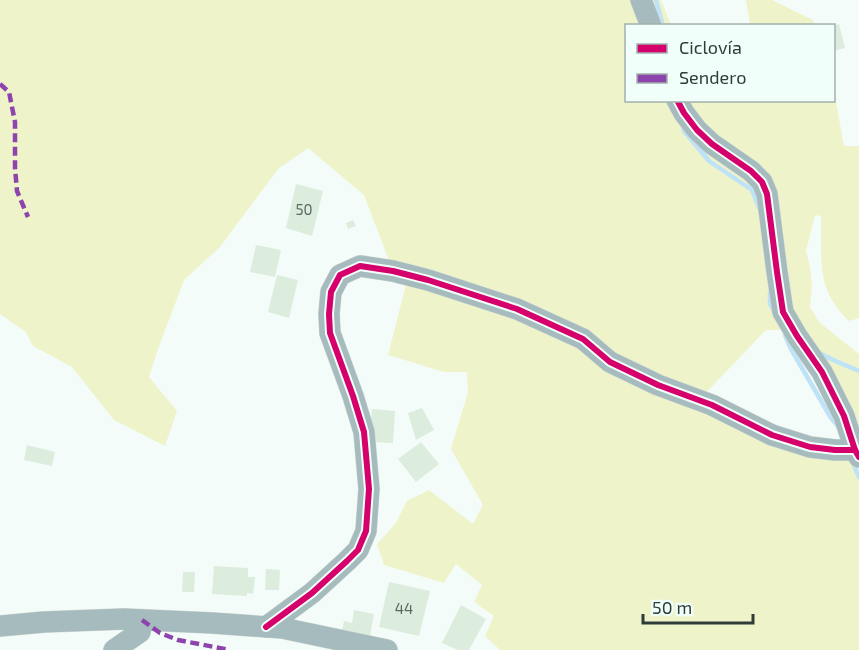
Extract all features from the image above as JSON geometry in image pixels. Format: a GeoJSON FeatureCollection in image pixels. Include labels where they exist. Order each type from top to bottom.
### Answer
{"type":"FeatureCollection","features":[{"type":"Feature","properties":{"kind":"street"},"geometry":{"type":"LineString","coordinates":[[641,0],[650,24]]}},
{"type":"Feature","properties":{"kind":"street"},"geometry":{"type":"LineString","coordinates":[[266,627],[312,593],[348,561],[358,550],[366,531],[369,489],[364,432],[330,333],[328,314],[331,292],[340,275],[360,266],[428,280],[517,309],[583,339],[610,362],[658,385],[712,405],[771,435],[810,447],[857,453],[844,416],[822,372],[783,312],[767,194],[762,182],[697,130],[677,102]]}},
{"type":"Feature","properties":{"kind":"street"},"geometry":{"type":"LineString","coordinates":[[114,650],[140,632],[142,620]]}},
{"type":"Feature","properties":{"kind":"street"},"geometry":{"type":"LineString","coordinates":[[0,626],[44,622],[142,620],[266,627],[282,628],[387,650]]}},
{"type":"Feature","properties":{"kind":"green space"},"geometry":{"type":"Polygon","coordinates":[[[0,0],[661,0],[671,24],[625,24],[625,102],[835,102],[835,96],[844,146],[859,146],[859,318],[849,321],[830,297],[825,285],[821,260],[821,216],[815,215],[806,251],[812,287],[810,307],[819,322],[859,354],[859,433],[797,330],[766,330],[699,400],[856,462],[859,474],[859,650],[500,650],[485,636],[494,616],[474,602],[482,585],[456,564],[444,583],[384,565],[377,544],[396,523],[407,501],[429,490],[473,524],[483,505],[451,449],[468,392],[467,372],[444,372],[388,355],[407,281],[393,271],[364,195],[308,148],[278,169],[220,247],[184,280],[149,377],[177,411],[165,446],[114,420],[72,367],[33,346],[26,332],[0,314],[0,0]]]}},
{"type":"Feature","properties":{"kind":"green space"},"geometry":{"type":"Polygon","coordinates":[[[746,0],[772,0],[813,20],[814,24],[750,24],[746,0]]]}},
{"type":"Feature","properties":{"kind":"building"},"geometry":{"type":"Polygon","coordinates":[[[839,24],[845,48],[835,51],[835,26],[839,24]]]}},
{"type":"Feature","properties":{"kind":"building"},"geometry":{"type":"Polygon","coordinates":[[[296,184],[323,191],[312,236],[286,228],[296,184]]]}},
{"type":"Feature","properties":{"kind":"building"},"geometry":{"type":"Polygon","coordinates":[[[353,220],[356,226],[348,229],[346,223],[353,220]]]}},
{"type":"Feature","properties":{"kind":"building"},"geometry":{"type":"Polygon","coordinates":[[[256,245],[281,250],[275,277],[250,272],[256,245]]]}},
{"type":"Feature","properties":{"kind":"building"},"geometry":{"type":"Polygon","coordinates":[[[277,275],[298,280],[289,318],[268,312],[277,275]]]}},
{"type":"Feature","properties":{"kind":"building"},"geometry":{"type":"Polygon","coordinates":[[[422,408],[434,430],[416,440],[408,413],[422,408]]]}},
{"type":"Feature","properties":{"kind":"building"},"geometry":{"type":"Polygon","coordinates":[[[372,409],[395,411],[393,443],[369,442],[372,409]]]}},
{"type":"Feature","properties":{"kind":"building"},"geometry":{"type":"Polygon","coordinates":[[[421,442],[439,464],[416,482],[398,459],[421,442]]]}},
{"type":"Feature","properties":{"kind":"building"},"geometry":{"type":"Polygon","coordinates":[[[27,445],[55,452],[52,466],[24,460],[27,445]]]}},
{"type":"Feature","properties":{"kind":"building"},"geometry":{"type":"Polygon","coordinates":[[[214,566],[248,568],[248,577],[255,577],[253,594],[247,593],[247,596],[212,594],[214,566]]]}},
{"type":"Feature","properties":{"kind":"building"},"geometry":{"type":"Polygon","coordinates":[[[266,569],[280,570],[279,590],[265,590],[266,569]]]}},
{"type":"Feature","properties":{"kind":"building"},"geometry":{"type":"Polygon","coordinates":[[[183,572],[195,572],[194,592],[182,592],[183,572]]]}},
{"type":"Feature","properties":{"kind":"building"},"geometry":{"type":"Polygon","coordinates":[[[389,582],[430,591],[419,636],[379,627],[389,582]]]}},
{"type":"Feature","properties":{"kind":"building"},"geometry":{"type":"Polygon","coordinates":[[[461,605],[486,619],[469,650],[458,650],[442,643],[461,605]]]}},
{"type":"Feature","properties":{"kind":"building"},"geometry":{"type":"Polygon","coordinates":[[[354,610],[374,614],[370,636],[342,631],[344,621],[352,623],[354,610]]]}},
{"type":"Feature","properties":{"kind":"waterway"},"geometry":{"type":"LineString","coordinates":[[656,0],[662,24]]}},
{"type":"Feature","properties":{"kind":"waterway"},"geometry":{"type":"LineString","coordinates":[[683,127],[709,161],[752,190],[759,208]]}},
{"type":"Feature","properties":{"kind":"waterway"},"geometry":{"type":"LineString","coordinates":[[770,293],[770,304],[774,311]]}},
{"type":"Feature","properties":{"kind":"waterway"},"geometry":{"type":"LineString","coordinates":[[785,335],[831,418],[838,426]]}},
{"type":"Feature","properties":{"kind":"waterway"},"geometry":{"type":"LineString","coordinates":[[820,353],[859,371]]}},
{"type":"Feature","properties":{"kind":"waterway"},"geometry":{"type":"LineString","coordinates":[[853,463],[859,477]]}},
{"type":"Feature","properties":{"kind":"marked path"},"geometry":{"type":"LineString","coordinates":[[0,84],[9,92],[15,122],[17,191],[28,217]]}},
{"type":"Feature","properties":{"kind":"marked path"},"geometry":{"type":"LineString","coordinates":[[142,620],[160,633],[178,640],[230,650]]}},
{"type":"Feature","properties":{"kind":"cycle path"},"geometry":{"type":"LineString","coordinates":[[678,102],[697,130],[762,182],[767,194],[783,312],[822,372],[844,416],[859,457]]}},
{"type":"Feature","properties":{"kind":"cycle path"},"geometry":{"type":"LineString","coordinates":[[266,627],[312,593],[347,561],[358,550],[366,531],[369,489],[364,432],[330,333],[329,314],[331,292],[340,275],[360,266],[428,280],[517,309],[583,339],[610,362],[658,385],[712,405],[772,435],[810,447],[855,450]]}}]}
